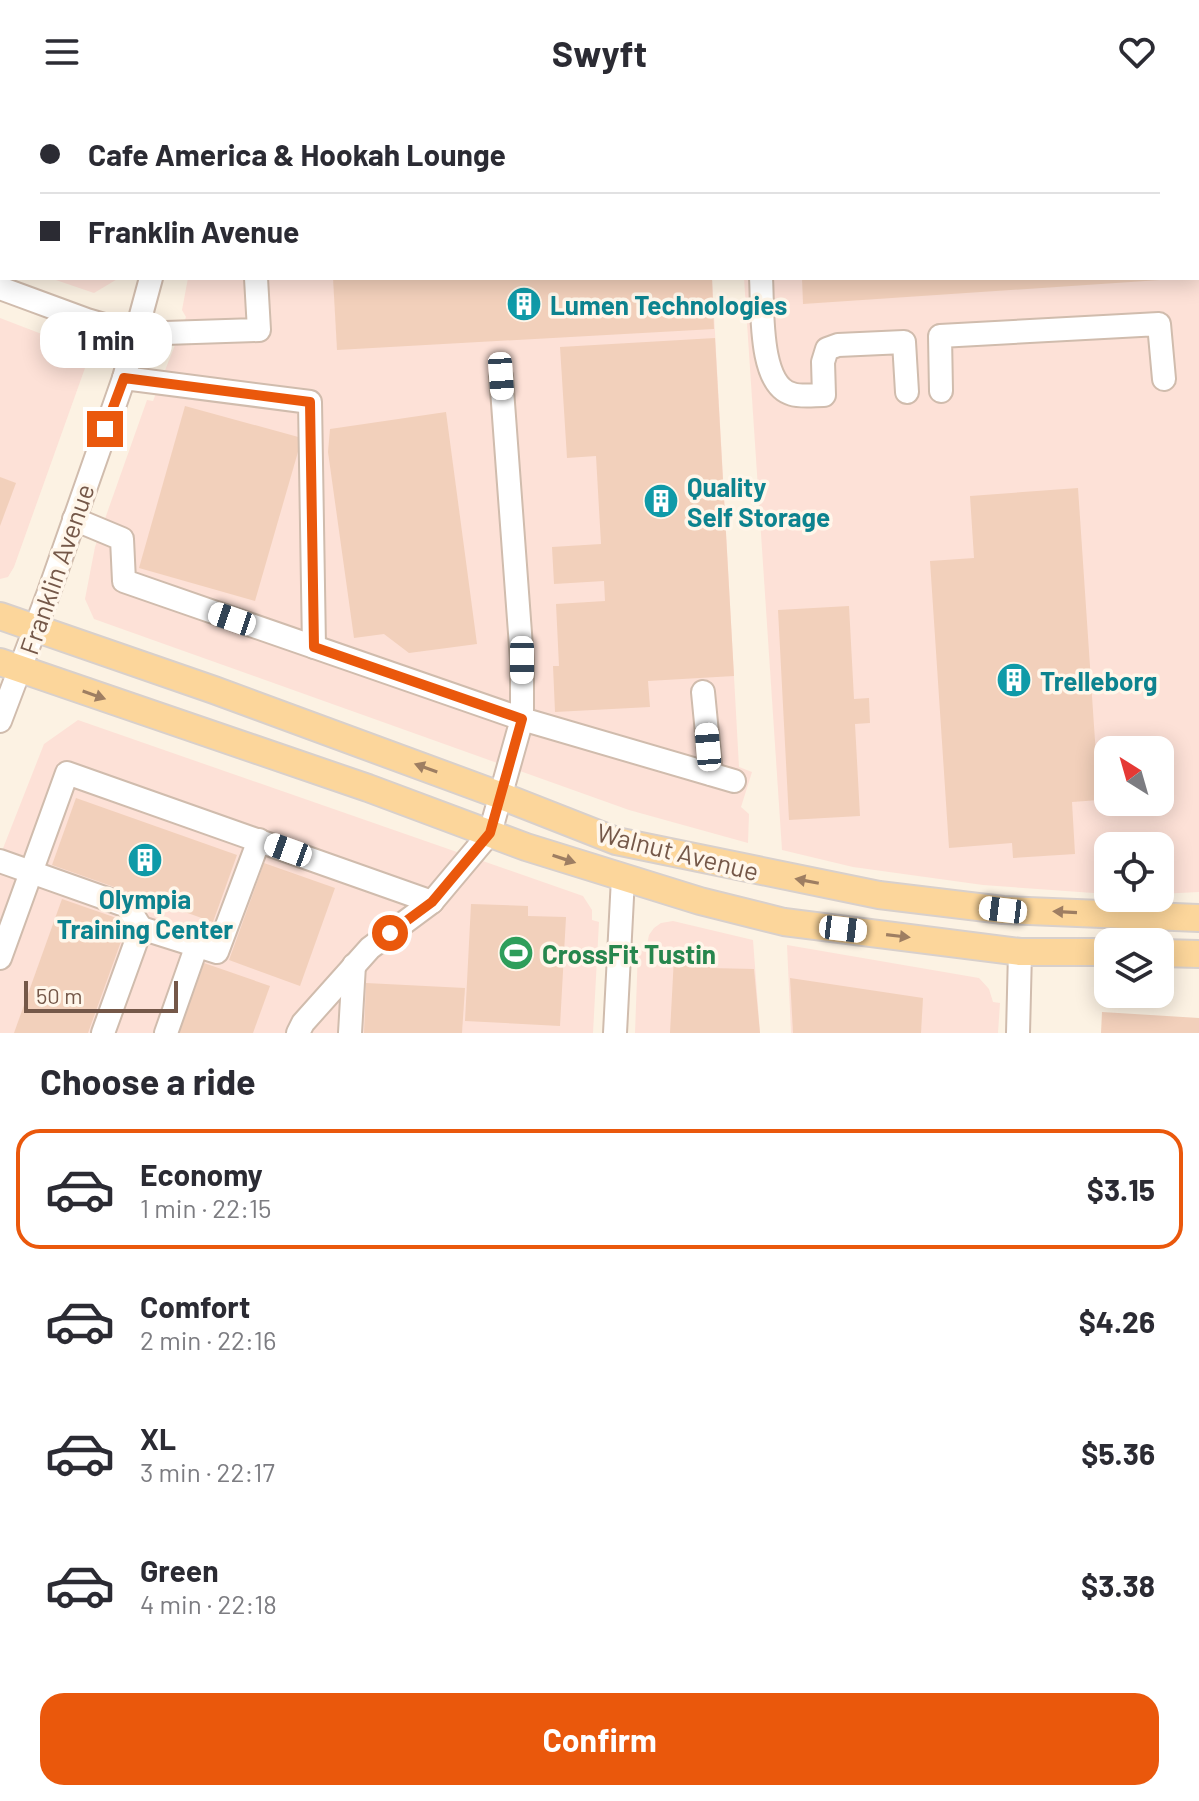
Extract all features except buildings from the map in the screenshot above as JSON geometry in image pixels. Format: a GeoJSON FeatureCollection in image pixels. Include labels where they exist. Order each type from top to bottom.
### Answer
{"type":"FeatureCollection","features":[{"type":"Feature","properties":{"kind":"main road","name":"Walnut Avenue"},"geometry":{"type":"LineString","coordinates":[[0,616],[499,795],[616,841],[879,895],[1003,910],[1199,918]]}},
{"type":"Feature","properties":{"kind":"main road","name":"Walnut Avenue"},"geometry":{"type":"LineString","coordinates":[[10,666],[368,788],[490,833],[700,901],[784,922],[1020,952],[1094,952]]}},
{"type":"Feature","properties":{"kind":"main road"},"geometry":{"type":"LineString","coordinates":[[1174,953],[1199,954]]}},
{"type":"Feature","properties":{"kind":"street","name":"Franklin Avenue"},"geometry":{"type":"LineString","coordinates":[[0,721],[10,666],[35,628],[124,378],[150,280]]}},
{"type":"Feature","properties":{"kind":"street"},"geometry":{"type":"LineString","coordinates":[[0,288],[135,334],[259,330],[256,280]]}},
{"type":"Feature","properties":{"kind":"street"},"geometry":{"type":"LineString","coordinates":[[761,280],[766,358],[775,382],[790,394],[824,395],[823,362],[827,349],[838,345],[904,342],[907,392]]}},
{"type":"Feature","properties":{"kind":"street"},"geometry":{"type":"LineString","coordinates":[[941,391],[940,336],[1159,324],[1164,379]]}},
{"type":"Feature","properties":{"kind":"street"},"geometry":{"type":"LineString","coordinates":[[298,1033],[303,1023],[370,948],[432,902],[490,833],[522,719],[522,660],[501,376]]}},
{"type":"Feature","properties":{"kind":"street"},"geometry":{"type":"LineString","coordinates":[[124,378],[310,402],[314,647]]}},
{"type":"Feature","properties":{"kind":"street"},"geometry":{"type":"LineString","coordinates":[[74,519],[122,539],[124,581],[522,719],[734,781]]}},
{"type":"Feature","properties":{"kind":"street"},"geometry":{"type":"LineString","coordinates":[[703,692],[711,774]]}},
{"type":"Feature","properties":{"kind":"street"},"geometry":{"type":"LineString","coordinates":[[0,958],[67,773],[432,902]]}},
{"type":"Feature","properties":{"kind":"street"},"geometry":{"type":"LineString","coordinates":[[0,861],[127,906],[141,928],[217,952],[259,840]]}},
{"type":"Feature","properties":{"kind":"street"},"geometry":{"type":"LineString","coordinates":[[615,1033],[623,878]]}},
{"type":"Feature","properties":{"kind":"street"},"geometry":{"type":"LineString","coordinates":[[103,1033],[141,928]]}},
{"type":"Feature","properties":{"kind":"street"},"geometry":{"type":"LineString","coordinates":[[166,1033],[197,945]]}},
{"type":"Feature","properties":{"kind":"street"},"geometry":{"type":"LineString","coordinates":[[1018,1033],[1020,952]]}},
{"type":"Feature","properties":{"kind":"street"},"geometry":{"type":"LineString","coordinates":[[350,1033],[354,965]]}},
{"type":"Feature","properties":{"kind":"shaded area"},"geometry":{"type":"Polygon","coordinates":[[[56,280],[116,280],[94,293],[56,280]]]}},
{"type":"Feature","properties":{"kind":"shaded area"},"geometry":{"type":"Polygon","coordinates":[[[188,280],[712,280],[739,767],[752,772],[741,807],[749,814],[748,843],[629,810],[94,619],[85,599],[95,547],[147,400],[153,401],[186,317],[182,310],[188,280]]]}},
{"type":"Feature","properties":{"kind":"shaded area"},"geometry":{"type":"Polygon","coordinates":[[[744,280],[1199,280],[1199,892],[1174,893],[1174,832],[1094,832],[1094,893],[983,885],[853,867],[782,850],[744,280]]]}},
{"type":"Feature","properties":{"kind":"shaded area"},"geometry":{"type":"Polygon","coordinates":[[[0,318],[73,346],[85,368],[14,567],[8,577],[0,579],[0,318]]]}},
{"type":"Feature","properties":{"kind":"shaded area"},"geometry":{"type":"Polygon","coordinates":[[[78,720],[583,896],[592,910],[592,920],[599,922],[593,1033],[0,1033],[0,856],[44,744],[78,720]]]}},
{"type":"Feature","properties":{"kind":"shaded area"},"geometry":{"type":"Polygon","coordinates":[[[673,921],[753,940],[760,1033],[635,1033],[638,950],[646,950],[654,928],[673,921]]]}},
{"type":"Feature","properties":{"kind":"shaded area"},"geometry":{"type":"Polygon","coordinates":[[[787,945],[979,978],[989,989],[993,1002],[1000,1003],[998,1033],[791,1033],[787,945]]]}},
{"type":"Feature","properties":{"kind":"place","name":"Lumen Technologies"},"geometry":{"type":"Point","coordinates":[524,304]}},
{"type":"Feature","properties":{"kind":"place","name":"Quality Self Storage"},"geometry":{"type":"Point","coordinates":[661,501]}},
{"type":"Feature","properties":{"kind":"place","name":"Trelleborg"},"geometry":{"type":"Point","coordinates":[1014,680]}},
{"type":"Feature","properties":{"kind":"place","name":"Olympia Training Center"},"geometry":{"type":"Point","coordinates":[145,860]}},
{"type":"Feature","properties":{"kind":"place","name":"CrossFit Tustin"},"geometry":{"type":"Point","coordinates":[516,953]}},
{"type":"Feature","properties":{"kind":"route"},"geometry":{"type":"LineString","coordinates":[[105,429],[124,378],[310,402],[314,647],[522,719],[490,833],[432,902],[390,933]]}}]}
